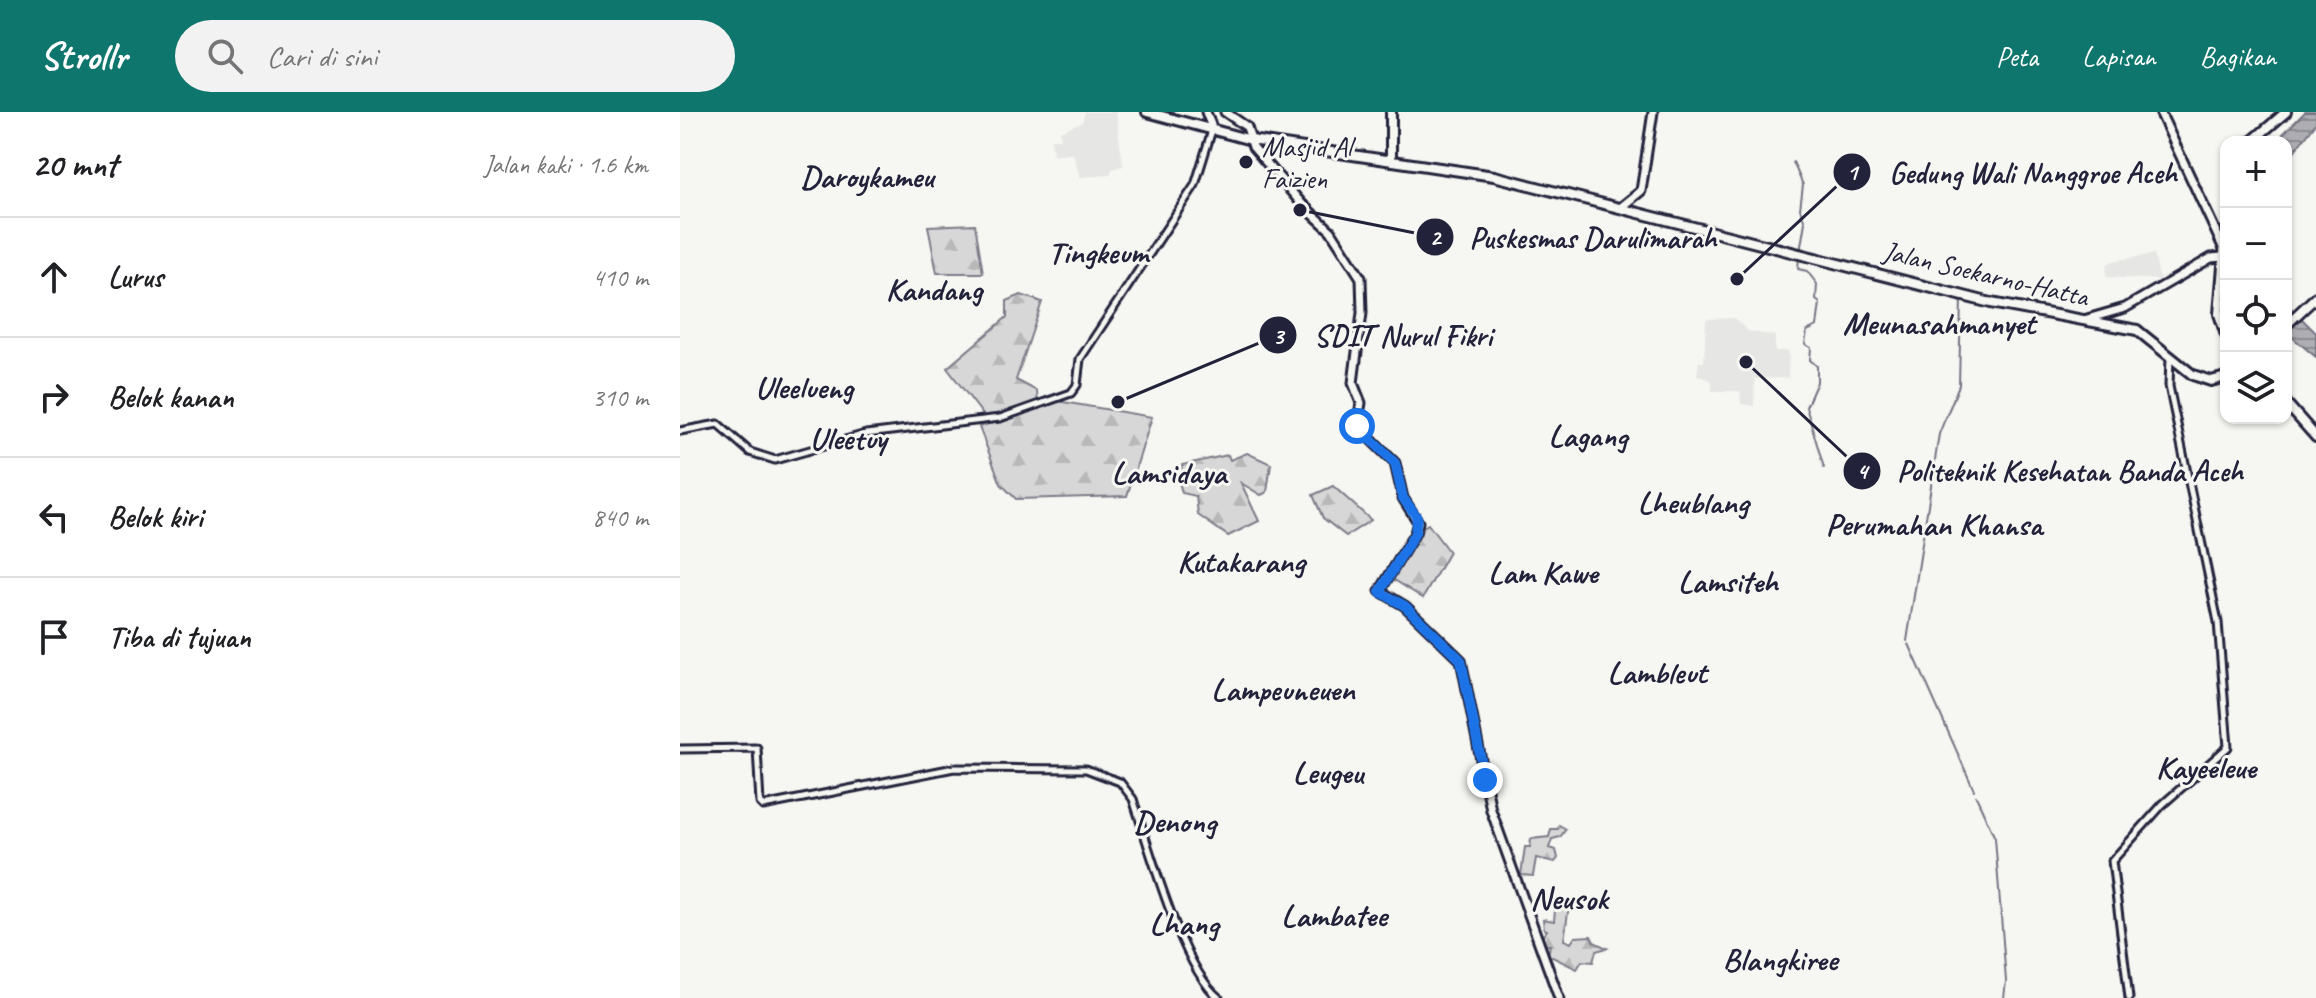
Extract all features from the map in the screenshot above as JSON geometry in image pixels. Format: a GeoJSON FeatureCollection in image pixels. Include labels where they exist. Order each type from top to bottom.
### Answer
{"type":"FeatureCollection","features":[{"type":"Feature","properties":{"kind":"highway","name":"Jalan Soekarno-Hatta"},"geometry":{"type":"LineString","coordinates":[[1147,112],[1210,122],[1250,138],[1494,176],[1959,293],[2137,330],[2200,375],[2220,376]]}},
{"type":"Feature","properties":{"kind":"highway","name":"Jalan Soekarno-Hatta"},"geometry":{"type":"LineString","coordinates":[[1159,112],[1184,120]]}},
{"type":"Feature","properties":{"kind":"highway"},"geometry":{"type":"LineString","coordinates":[[1390,112],[1390,159]]}},
{"type":"Feature","properties":{"kind":"highway"},"geometry":{"type":"LineString","coordinates":[[2260,136],[2288,112]]}},
{"type":"Feature","properties":{"kind":"highway"},"geometry":{"type":"LineString","coordinates":[[2292,317],[2316,295]]}},
{"type":"Feature","properties":{"kind":"highway","name":"Jalan Soekarno-Hatta"},"geometry":{"type":"LineString","coordinates":[[2057,314],[2142,329],[2170,357],[2201,379],[2215,381],[2220,378]]}},
{"type":"Feature","properties":{"kind":"highway"},"geometry":{"type":"LineString","coordinates":[[2292,409],[2316,437]]}},
{"type":"Feature","properties":{"kind":"main road"},"geometry":{"type":"LineString","coordinates":[[1225,112],[1247,127],[1250,138],[1302,204],[1331,231],[1361,278],[1362,313],[1354,373],[1354,391],[1361,403],[1357,426],[1395,463],[1403,498],[1418,522],[1415,533],[1380,591],[1405,606],[1461,660],[1491,810],[1559,998]]}},
{"type":"Feature","properties":{"kind":"main road"},"geometry":{"type":"LineString","coordinates":[[1622,206],[1641,191],[1653,112]]}},
{"type":"Feature","properties":{"kind":"main road"},"geometry":{"type":"LineString","coordinates":[[2160,112],[2220,228]]}},
{"type":"Feature","properties":{"kind":"main road"},"geometry":{"type":"LineString","coordinates":[[2087,319],[2125,308],[2220,252]]}},
{"type":"Feature","properties":{"kind":"street"},"geometry":{"type":"LineString","coordinates":[[680,431],[718,424],[750,452],[775,460],[866,434],[1000,418],[1071,393],[1077,385],[1080,359],[1195,185],[1210,122]]}},
{"type":"Feature","properties":{"kind":"street"},"geometry":{"type":"LineString","coordinates":[[2129,998],[2112,861],[2163,804],[2228,747],[2218,622],[2167,374],[2170,357]]}},
{"type":"Feature","properties":{"kind":"street"},"geometry":{"type":"LineString","coordinates":[[680,749],[757,748],[759,802],[763,806],[952,768],[1086,769],[1123,785],[1134,800],[1177,931],[1203,983],[1219,998]]}},
{"type":"Feature","properties":{"kind":"shaded area"},"geometry":{"type":"Polygon","coordinates":[[[1085,112],[1116,112],[1123,166],[1112,169],[1110,175],[1080,177],[1073,154],[1053,155],[1051,139],[1061,139],[1060,131],[1082,122],[1085,112]]]}},
{"type":"Feature","properties":{"kind":"shaded area"},"geometry":{"type":"Polygon","coordinates":[[[2305,112],[2316,112],[2316,123],[2292,154],[2292,136],[2281,136],[2305,112]]]}},
{"type":"Feature","properties":{"kind":"shaded area"},"geometry":{"type":"Polygon","coordinates":[[[2154,254],[2160,280],[2106,277],[2107,265],[2113,261],[2154,254]]]}},
{"type":"Feature","properties":{"kind":"shaded area"},"geometry":{"type":"Polygon","coordinates":[[[2292,309],[2316,333],[2316,357],[2292,337],[2292,309]]]}},
{"type":"Feature","properties":{"kind":"shaded area"},"geometry":{"type":"Polygon","coordinates":[[[1734,318],[1748,331],[1775,336],[1775,351],[1789,351],[1788,378],[1750,379],[1755,380],[1754,406],[1741,404],[1740,391],[1712,391],[1712,381],[1697,375],[1699,362],[1704,362],[1706,319],[1734,318]]]}},
{"type":"Feature","properties":{"kind":"green space"},"geometry":{"type":"Polygon","coordinates":[[[975,224],[983,273],[937,273],[928,226],[975,224]]]}},
{"type":"Feature","properties":{"kind":"green space"},"geometry":{"type":"Polygon","coordinates":[[[1021,295],[1042,302],[1016,380],[1037,391],[1038,404],[987,420],[947,368],[1007,317],[1007,301],[1021,295]]]}},
{"type":"Feature","properties":{"kind":"green space"},"geometry":{"type":"Polygon","coordinates":[[[1057,401],[1152,417],[1127,496],[1016,499],[1001,484],[979,427],[1057,401]]]}},
{"type":"Feature","properties":{"kind":"green space"},"geometry":{"type":"Polygon","coordinates":[[[1247,453],[1271,464],[1267,492],[1261,495],[1241,483],[1259,521],[1228,536],[1198,515],[1196,496],[1182,493],[1179,482],[1182,465],[1228,455],[1230,460],[1247,453]]]}},
{"type":"Feature","properties":{"kind":"green space"},"geometry":{"type":"Polygon","coordinates":[[[1333,486],[1371,520],[1346,536],[1323,518],[1313,495],[1333,486]]]}},
{"type":"Feature","properties":{"kind":"green space"},"geometry":{"type":"Polygon","coordinates":[[[1428,524],[1449,552],[1423,598],[1388,576],[1412,534],[1428,524]]]}},
{"type":"Feature","properties":{"kind":"green space"},"geometry":{"type":"Polygon","coordinates":[[[1559,825],[1566,829],[1560,837],[1552,839],[1549,848],[1556,850],[1558,858],[1555,862],[1536,858],[1533,876],[1521,875],[1525,847],[1530,847],[1531,839],[1549,837],[1551,829],[1558,829],[1559,825]]]}},
{"type":"Feature","properties":{"kind":"green space"},"geometry":{"type":"Polygon","coordinates":[[[1561,903],[1569,906],[1564,940],[1571,943],[1575,937],[1591,936],[1594,942],[1607,948],[1596,951],[1593,962],[1582,961],[1577,969],[1548,955],[1550,945],[1542,946],[1540,940],[1547,930],[1544,929],[1543,919],[1554,921],[1555,909],[1561,903]]]}},
{"type":"Feature","properties":{"kind":"waterway"},"geometry":{"type":"LineString","coordinates":[[1793,162],[1803,185],[1800,209],[1805,222],[1800,252]]}},
{"type":"Feature","properties":{"kind":"waterway"},"geometry":{"type":"LineString","coordinates":[[1799,258],[1798,269],[1807,271],[1817,284],[1816,300],[1820,303],[1817,326],[1807,331],[1805,344],[1811,348],[1810,360],[1817,366],[1817,382],[1806,407],[1824,468]]}},
{"type":"Feature","properties":{"kind":"waterway"},"geometry":{"type":"LineString","coordinates":[[1946,417],[1959,385],[1961,298]]}},
{"type":"Feature","properties":{"kind":"waterway"},"geometry":{"type":"LineString","coordinates":[[1907,641],[1939,434],[1945,419]]}},
{"type":"Feature","properties":{"kind":"waterway"},"geometry":{"type":"LineString","coordinates":[[1909,644],[1974,790]]}},
{"type":"Feature","properties":{"kind":"waterway"},"geometry":{"type":"LineString","coordinates":[[1976,796],[1995,838],[2006,981],[2004,998]]}},
{"type":"Feature","properties":{"kind":"place","name":"Masjid Al Faizien"},"geometry":{"type":"Point","coordinates":[1246,162]}},
{"type":"Feature","properties":{"kind":"place","name":"Puskesmas Darulimarah"},"geometry":{"type":"Point","coordinates":[1300,210]}},
{"type":"Feature","properties":{"kind":"place","name":"Gedung Wali Nanggroe Aceh"},"geometry":{"type":"Point","coordinates":[1737,279]}},
{"type":"Feature","properties":{"kind":"place","name":"Politeknik Kesehatan Banda Aceh"},"geometry":{"type":"Point","coordinates":[1746,362]}},
{"type":"Feature","properties":{"kind":"place","name":"SDIT Nurul Fikri"},"geometry":{"type":"Point","coordinates":[1118,402]}},
{"type":"Feature","properties":{"kind":"district","name":"Daroykameu"},"geometry":{"type":"Point","coordinates":[867,176]}},
{"type":"Feature","properties":{"kind":"district","name":"Tingkeum"},"geometry":{"type":"Point","coordinates":[1098,252]}},
{"type":"Feature","properties":{"kind":"district","name":"Kandang"},"geometry":{"type":"Point","coordinates":[934,289]}},
{"type":"Feature","properties":{"kind":"district","name":"Meunasahmanyet"},"geometry":{"type":"Point","coordinates":[1939,323]}},
{"type":"Feature","properties":{"kind":"district","name":"Uleelueng"},"geometry":{"type":"Point","coordinates":[804,387]}},
{"type":"Feature","properties":{"kind":"district","name":"Lagang"},"geometry":{"type":"Point","coordinates":[1588,435]}},
{"type":"Feature","properties":{"kind":"district","name":"Uleetuy"},"geometry":{"type":"Point","coordinates":[848,438]}},
{"type":"Feature","properties":{"kind":"district","name":"Lamsidaya"},"geometry":{"type":"Point","coordinates":[1169,472]}},
{"type":"Feature","properties":{"kind":"district","name":"Lheublang"},"geometry":{"type":"Point","coordinates":[1693,502]}},
{"type":"Feature","properties":{"kind":"district","name":"Perumahan Khansa"},"geometry":{"type":"Point","coordinates":[1934,524]}},
{"type":"Feature","properties":{"kind":"district","name":"Kutakarang"},"geometry":{"type":"Point","coordinates":[1241,561]}},
{"type":"Feature","properties":{"kind":"district","name":"Lam Kawe"},"geometry":{"type":"Point","coordinates":[1543,572]}},
{"type":"Feature","properties":{"kind":"district","name":"Lamsiteh"},"geometry":{"type":"Point","coordinates":[1728,581]}},
{"type":"Feature","properties":{"kind":"district","name":"Lambleut"},"geometry":{"type":"Point","coordinates":[1657,672]}},
{"type":"Feature","properties":{"kind":"district","name":"Lampeuneuen"},"geometry":{"type":"Point","coordinates":[1283,689]}},
{"type":"Feature","properties":{"kind":"district","name":"Kayeeleue"},"geometry":{"type":"Point","coordinates":[2206,767]}},
{"type":"Feature","properties":{"kind":"district","name":"Leugeu"},"geometry":{"type":"Point","coordinates":[1328,772]}},
{"type":"Feature","properties":{"kind":"district","name":"Denong"},"geometry":{"type":"Point","coordinates":[1175,821]}},
{"type":"Feature","properties":{"kind":"district","name":"Neusok"},"geometry":{"type":"Point","coordinates":[1569,898]}},
{"type":"Feature","properties":{"kind":"district","name":"Lambatee"},"geometry":{"type":"Point","coordinates":[1334,915]}},
{"type":"Feature","properties":{"kind":"district","name":"Lhang"},"geometry":{"type":"Point","coordinates":[1184,923]}},
{"type":"Feature","properties":{"kind":"district","name":"Blangkiree"},"geometry":{"type":"Point","coordinates":[1780,959]}},
{"type":"Feature","properties":{"kind":"route"},"geometry":{"type":"LineString","coordinates":[[1357,426],[1372,444],[1395,463],[1403,498],[1417,517],[1415,533],[1406,543],[1380,592],[1405,606],[1459,656],[1485,780]]}}]}
